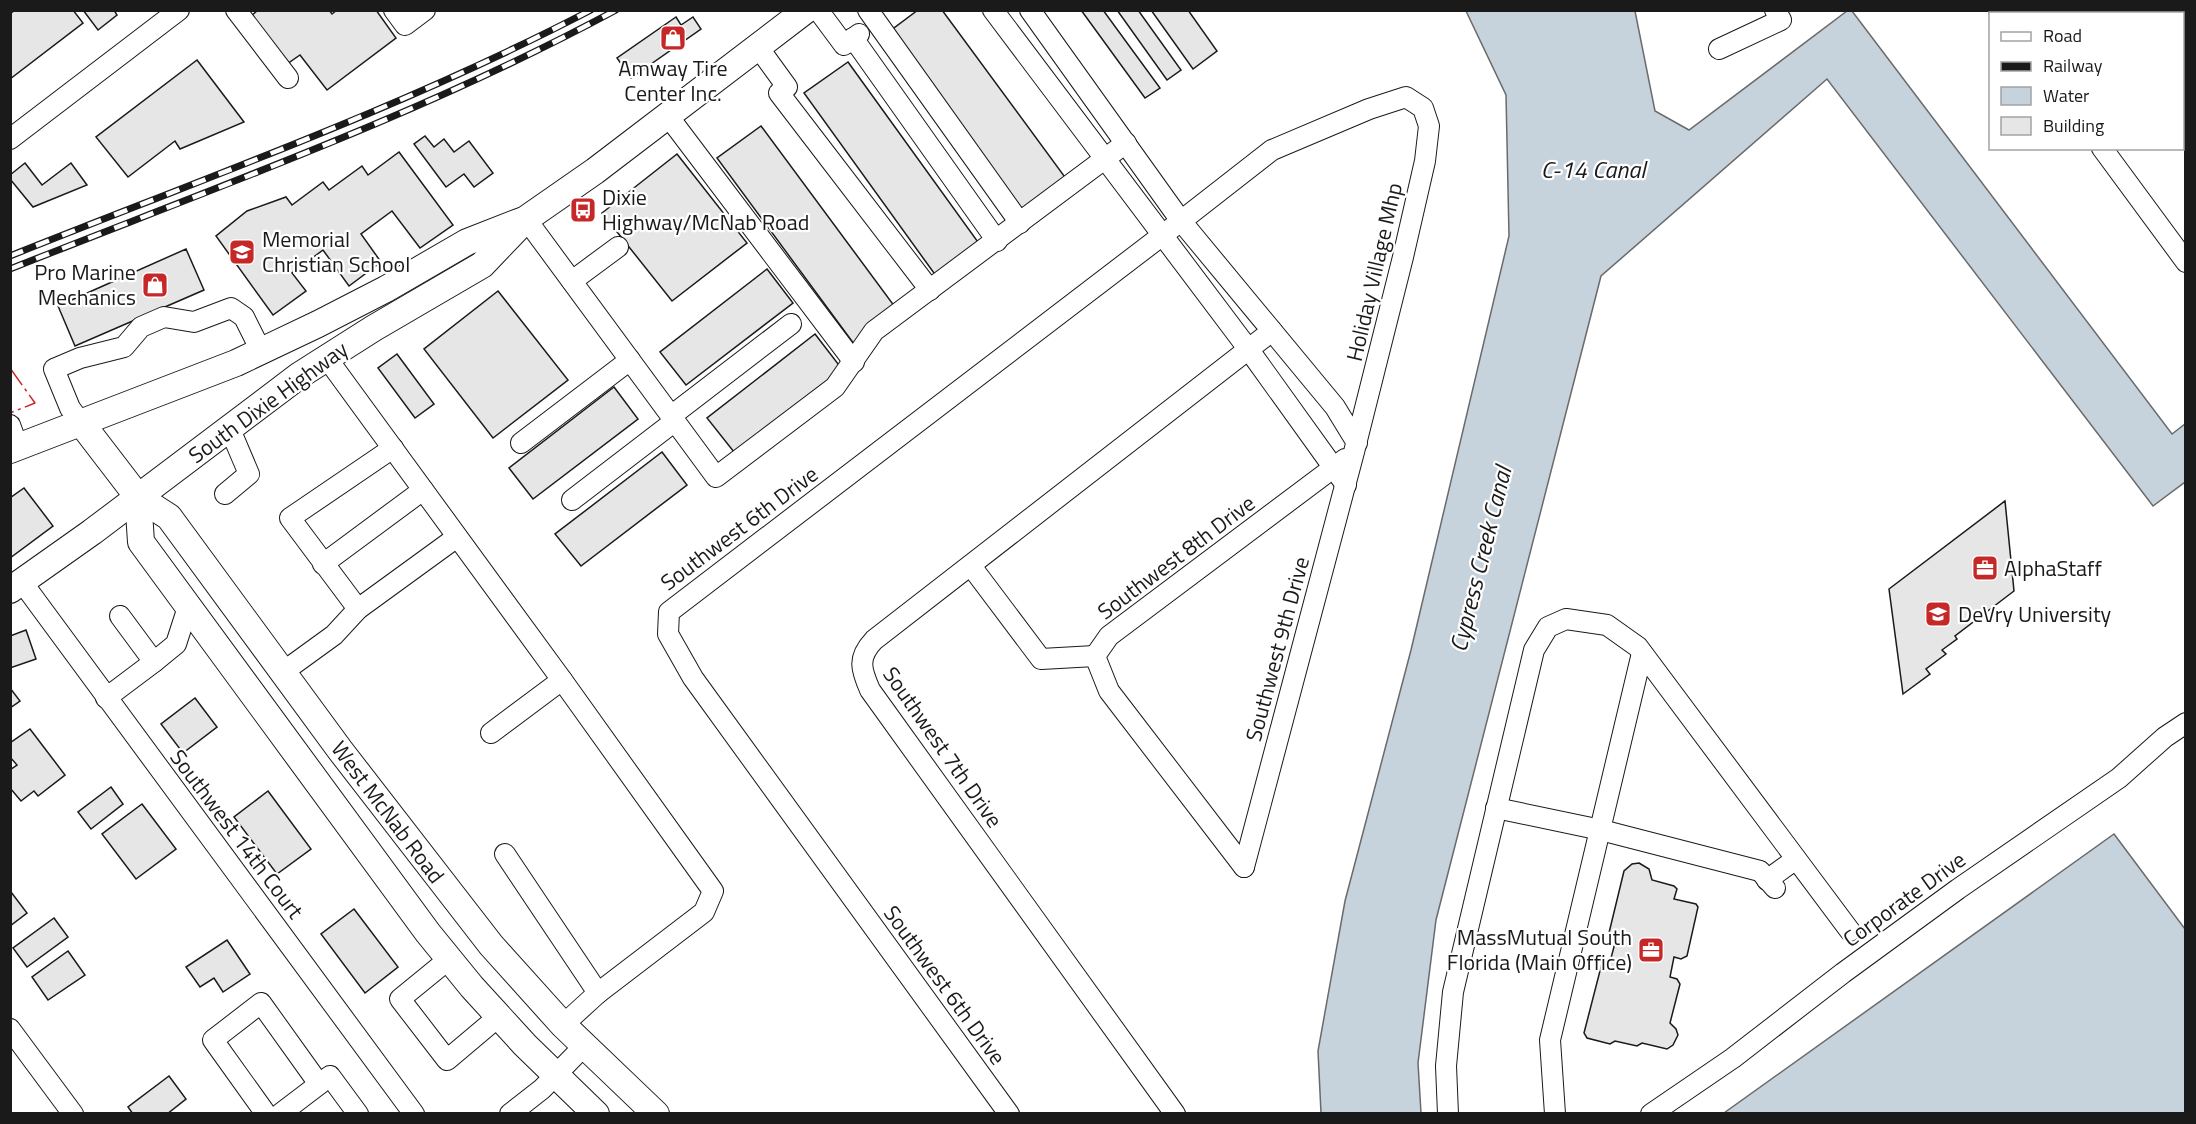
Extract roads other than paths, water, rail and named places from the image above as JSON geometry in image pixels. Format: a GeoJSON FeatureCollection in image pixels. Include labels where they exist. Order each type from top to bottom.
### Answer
{"type":"FeatureCollection","features":[{"type":"Feature","properties":{"kind":"main road","name":"South Dixie Highway"},"geometry":{"type":"LineString","coordinates":[[16,586],[326,357],[482,265],[526,219],[595,171],[806,10]]}},
{"type":"Feature","properties":{"kind":"main road","name":"South Dixie Highway"},"geometry":{"type":"LineString","coordinates":[[13,441],[82,424],[204,376],[261,351],[386,289],[467,242],[526,219]]}},
{"type":"Feature","properties":{"kind":"main road","name":"West McNab Road"},"geometry":{"type":"LineString","coordinates":[[82,424],[138,497],[169,517],[449,894],[514,972],[563,1025],[656,1113]]}},
{"type":"Feature","properties":{"kind":"main road","name":"West McNab Road"},"geometry":{"type":"LineString","coordinates":[[138,497],[141,542],[376,864],[449,959],[498,1017],[596,1113]]}},
{"type":"Feature","properties":{"kind":"street"},"geometry":{"type":"LineString","coordinates":[[12,135],[179,10]]}},
{"type":"Feature","properties":{"kind":"street"},"geometry":{"type":"LineString","coordinates":[[236,10],[288,78]]}},
{"type":"Feature","properties":{"kind":"street"},"geometry":{"type":"LineString","coordinates":[[394,10],[405,25],[425,10]]}},
{"type":"Feature","properties":{"kind":"street"},"geometry":{"type":"LineString","coordinates":[[818,10],[844,45],[853,38],[871,16],[1020,224]]}},
{"type":"Feature","properties":{"kind":"street"},"geometry":{"type":"LineString","coordinates":[[993,10],[1249,350],[1346,485]]}},
{"type":"Feature","properties":{"kind":"street"},"geometry":{"type":"LineString","coordinates":[[1030,10],[1181,221],[1335,407],[1356,448]]}},
{"type":"Feature","properties":{"kind":"street"},"geometry":{"type":"LineString","coordinates":[[1719,49],[1778,15]]}},
{"type":"Feature","properties":{"kind":"street"},"geometry":{"type":"LineString","coordinates":[[853,38],[997,241]]}},
{"type":"Feature","properties":{"kind":"street"},"geometry":{"type":"LineString","coordinates":[[758,47],[787,87],[779,93],[930,290]]}},
{"type":"Feature","properties":{"kind":"street"},"geometry":{"type":"LineString","coordinates":[[906,113],[928,97]]}},
{"type":"Feature","properties":{"kind":"street","name":"Holiday Village Mhp"},"geometry":{"type":"LineString","coordinates":[[1181,221],[1272,150],[1406,97],[1423,108],[1429,126],[1425,161],[1356,448]]}},
{"type":"Feature","properties":{"kind":"street"},"geometry":{"type":"LineString","coordinates":[[668,116],[854,362]]}},
{"type":"Feature","properties":{"kind":"street"},"geometry":{"type":"LineString","coordinates":[[526,219],[716,477],[835,387],[874,331],[1126,143]]}},
{"type":"Feature","properties":{"kind":"street"},"geometry":{"type":"LineString","coordinates":[[2103,150],[2186,261]]}},
{"type":"Feature","properties":{"kind":"street","name":"Southwest 6th Drive"},"geometry":{"type":"LineString","coordinates":[[1009,1113],[693,678],[668,634],[669,612],[1181,221]]}},
{"type":"Feature","properties":{"kind":"street"},"geometry":{"type":"LineString","coordinates":[[572,281],[618,247]]}},
{"type":"Feature","properties":{"kind":"street"},"geometry":{"type":"LineString","coordinates":[[82,424],[70,408],[54,369],[80,358],[124,347],[141,327],[164,317],[194,322],[231,308],[244,316],[261,351]]}},
{"type":"Feature","properties":{"kind":"street"},"geometry":{"type":"LineString","coordinates":[[572,500],[791,324]]}},
{"type":"Feature","properties":{"kind":"street","name":"Southwest 7th Drive"},"geometry":{"type":"LineString","coordinates":[[1175,1113],[870,690],[861,669],[866,649],[874,640],[1272,331]]}},
{"type":"Feature","properties":{"kind":"street"},"geometry":{"type":"LineString","coordinates":[[326,357],[713,891],[704,912],[598,993],[563,1025]]}},
{"type":"Feature","properties":{"kind":"street"},"geometry":{"type":"LineString","coordinates":[[520,443],[630,360]]}},
{"type":"Feature","properties":{"kind":"street"},"geometry":{"type":"LineString","coordinates":[[225,494],[249,474],[229,427]]}},
{"type":"Feature","properties":{"kind":"street"},"geometry":{"type":"LineString","coordinates":[[358,609],[290,518],[393,448]]}},
{"type":"Feature","properties":{"kind":"street","name":"Southwest 8th Drive"},"geometry":{"type":"LineString","coordinates":[[1244,867],[1109,691],[1095,656],[1109,636],[1335,467],[1356,448]]}},
{"type":"Feature","properties":{"kind":"street","name":"Southwest 9th Drive"},"geometry":{"type":"LineString","coordinates":[[1244,867],[1356,448]]}},
{"type":"Feature","properties":{"kind":"street"},"geometry":{"type":"LineString","coordinates":[[323,564],[423,490]]}},
{"type":"Feature","properties":{"kind":"street"},"geometry":{"type":"LineString","coordinates":[[283,672],[334,635],[358,609],[457,537]]}},
{"type":"Feature","properties":{"kind":"street"},"geometry":{"type":"LineString","coordinates":[[971,566],[1041,659],[1095,656]]}},
{"type":"Feature","properties":{"kind":"street","name":"Southwest 14th Court"},"geometry":{"type":"LineString","coordinates":[[16,586],[106,698],[414,1113]]}},
{"type":"Feature","properties":{"kind":"street"},"geometry":{"type":"LineString","coordinates":[[106,698],[176,644],[188,607]]}},
{"type":"Feature","properties":{"kind":"street"},"geometry":{"type":"LineString","coordinates":[[120,616],[154,662]]}},
{"type":"Feature","properties":{"kind":"street"},"geometry":{"type":"LineString","coordinates":[[1448,1113],[1446,1066],[1453,992],[1534,650],[1548,627],[1566,619],[1607,625],[1638,648],[1850,931]]}},
{"type":"Feature","properties":{"kind":"street"},"geometry":{"type":"LineString","coordinates":[[1556,1113],[1550,1040],[1642,653]]}},
{"type":"Feature","properties":{"kind":"street"},"geometry":{"type":"LineString","coordinates":[[491,733],[562,680]]}},
{"type":"Feature","properties":{"kind":"street","name":"Corporate Drive"},"geometry":{"type":"LineString","coordinates":[[1651,1113],[1733,1058],[1843,973],[1958,889],[2119,778],[2165,737],[2186,723]]}},
{"type":"Feature","properties":{"kind":"street"},"geometry":{"type":"LineString","coordinates":[[1497,808],[1601,830],[1760,871],[1771,884],[1796,859]]}},
{"type":"Feature","properties":{"kind":"street"},"geometry":{"type":"LineString","coordinates":[[505,854],[598,993]]}},
{"type":"Feature","properties":{"kind":"street"},"geometry":{"type":"LineString","coordinates":[[449,959],[399,999],[447,1060],[498,1017]]}},
{"type":"Feature","properties":{"kind":"street"},"geometry":{"type":"LineString","coordinates":[[266,1113],[213,1040],[261,1004],[319,1084]]}},
{"type":"Feature","properties":{"kind":"street"},"geometry":{"type":"LineString","coordinates":[[10,1029],[73,1113]]}},
{"type":"Feature","properties":{"kind":"street"},"geometry":{"type":"LineString","coordinates":[[510,1113],[556,1075],[584,1046]]}},
{"type":"Feature","properties":{"kind":"street"},"geometry":{"type":"LineString","coordinates":[[280,1113],[330,1076],[358,1113]]}},
{"type":"Feature","properties":{"kind":"water","name":"C-14 Canal"},"geometry":{"type":"Polygon","coordinates":[[[1466,11],[1635,11],[1655,111],[1689,130],[1847,11],[1852,11],[2172,434],[2185,424],[2185,482],[2153,506],[1827,79],[1601,276],[1436,920],[1418,1063],[1421,1113],[1321,1113],[1318,1051],[1345,901],[1411,650],[1509,236],[1506,95],[1466,11]]]}},
{"type":"Feature","properties":{"kind":"water"},"geometry":{"type":"Polygon","coordinates":[[[2114,834],[2185,929],[2185,1113],[1724,1113],[2114,834]]]}},
{"type":"Feature","properties":{"kind":"railway"},"geometry":{"type":"LineString","coordinates":[[10,256],[377,110],[521,45],[591,10]]}},
{"type":"Feature","properties":{"kind":"railway"},"geometry":{"type":"LineString","coordinates":[[10,269],[241,179],[393,116],[543,48],[616,10]]}},
{"type":"Feature","properties":{"kind":"place","name":"Amway Tire Center Inc."},"geometry":{"type":"Point","coordinates":[673,38]}},
{"type":"Feature","properties":{"kind":"place","name":"Dixie Highway/McNab Road"},"geometry":{"type":"Point","coordinates":[583,210]}},
{"type":"Feature","properties":{"kind":"place","name":"Memorial Christian School"},"geometry":{"type":"Point","coordinates":[242,252]}},
{"type":"Feature","properties":{"kind":"place","name":"Pro Marine Mechanics"},"geometry":{"type":"Point","coordinates":[155,285]}},
{"type":"Feature","properties":{"kind":"place","name":"AlphaStaff"},"geometry":{"type":"Point","coordinates":[1985,568]}},
{"type":"Feature","properties":{"kind":"place","name":"DeVry University"},"geometry":{"type":"Point","coordinates":[1938,614]}},
{"type":"Feature","properties":{"kind":"place","name":"MassMutual South Florida (Main Office)"},"geometry":{"type":"Point","coordinates":[1651,950]}},
{"type":"Feature","properties":{"kind":"water label","name":"Cypress Creek Canal"},"geometry":{"type":"Point","coordinates":[1480,559]}}]}
